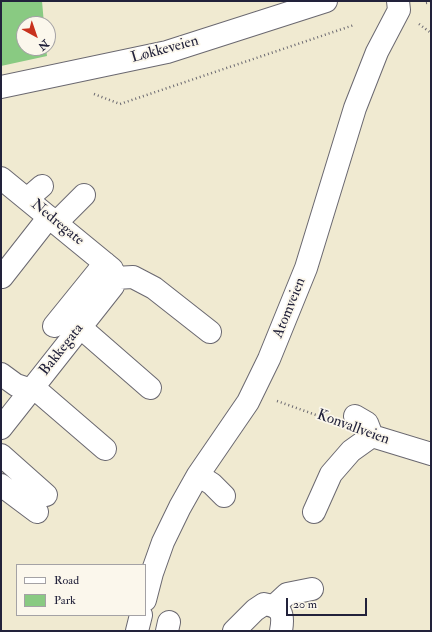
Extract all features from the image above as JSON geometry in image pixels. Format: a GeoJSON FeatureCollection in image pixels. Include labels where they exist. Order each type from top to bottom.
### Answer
{"type":"FeatureCollection","features":[{"type":"Feature","properties":{"kind":"street","name":"Løkkeveien"},"geometry":{"type":"LineString","coordinates":[[1,86],[167,52],[326,1]]}},
{"type":"Feature","properties":{"kind":"street","name":"Atomveien"},"geometry":{"type":"LineString","coordinates":[[146,596],[152,573],[163,542],[180,507],[198,475],[248,402],[269,359],[306,268],[355,108],[377,52],[399,10],[398,1]]}},
{"type":"Feature","properties":{"kind":"street","name":"Nedregate"},"geometry":{"type":"LineString","coordinates":[[1,178],[34,192],[53,220],[111,270]]}},
{"type":"Feature","properties":{"kind":"street"},"geometry":{"type":"LineString","coordinates":[[2,277],[53,220],[84,196]]}},
{"type":"Feature","properties":{"kind":"street"},"geometry":{"type":"LineString","coordinates":[[54,326],[111,270],[133,277],[154,288],[210,332]]}},
{"type":"Feature","properties":{"kind":"street","name":"Bakkegata"},"geometry":{"type":"LineString","coordinates":[[1,428],[112,286],[111,270]]}},
{"type":"Feature","properties":{"kind":"street"},"geometry":{"type":"LineString","coordinates":[[80,327],[150,388]]}},
{"type":"Feature","properties":{"kind":"street"},"geometry":{"type":"LineString","coordinates":[[1,374],[16,385],[32,389],[105,449]]}},
{"type":"Feature","properties":{"kind":"street"},"geometry":{"type":"LineString","coordinates":[[314,512],[331,474],[351,451],[372,436],[367,423],[345,419]]}},
{"type":"Feature","properties":{"kind":"street","name":"Konvallveien"},"geometry":{"type":"LineString","coordinates":[[372,436],[429,450]]}},
{"type":"Feature","properties":{"kind":"street"},"geometry":{"type":"LineString","coordinates":[[1,455],[42,503],[1,485]]}},
{"type":"Feature","properties":{"kind":"street"},"geometry":{"type":"LineString","coordinates":[[198,475],[212,484],[224,496]]}},
{"type":"Feature","properties":{"kind":"street"},"geometry":{"type":"LineString","coordinates":[[274,606],[287,594],[312,589]]}},
{"type":"Feature","properties":{"kind":"street"},"geometry":{"type":"LineString","coordinates":[[234,631],[255,610],[264,604],[274,606],[280,611],[282,623],[281,631]]}},
{"type":"Feature","properties":{"kind":"street"},"geometry":{"type":"LineString","coordinates":[[137,631],[141,616]]}},
{"type":"Feature","properties":{"kind":"path"},"geometry":{"type":"LineString","coordinates":[[426,3],[431,2]]}},
{"type":"Feature","properties":{"kind":"path"},"geometry":{"type":"LineString","coordinates":[[91,93],[120,104],[354,25]]}},
{"type":"Feature","properties":{"kind":"path","name":"Konvallveien"},"geometry":{"type":"LineString","coordinates":[[275,400],[345,419]]}},
{"type":"Feature","properties":{"kind":"green space"},"geometry":{"type":"Polygon","coordinates":[[[1,1],[42,1],[43,16],[16,16],[16,56],[47,56],[1,66],[1,1]]]}}]}
